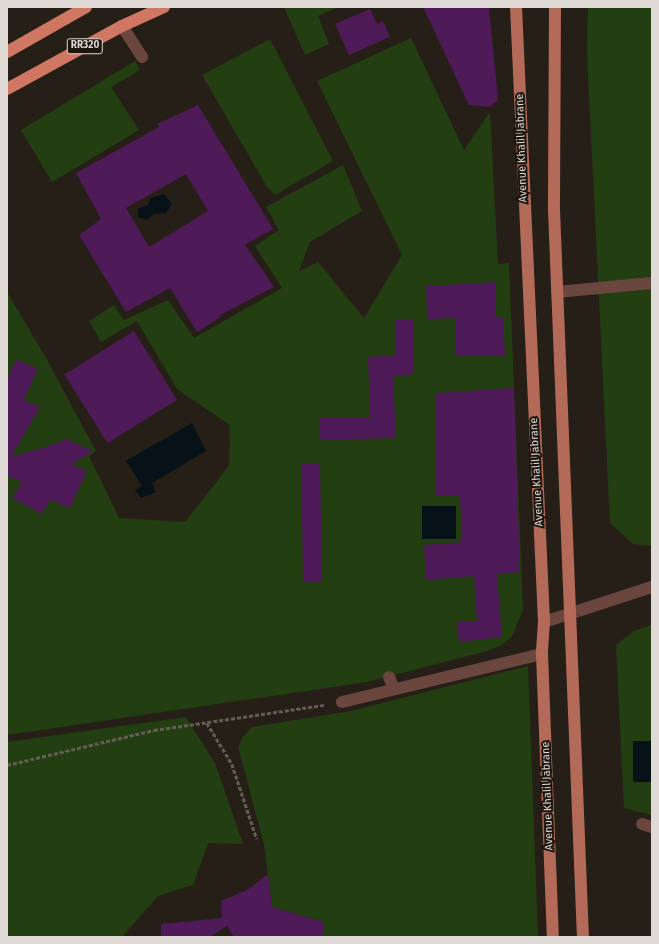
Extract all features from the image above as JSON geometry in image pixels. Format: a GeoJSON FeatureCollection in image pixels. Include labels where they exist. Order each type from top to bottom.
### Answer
{"type":"FeatureCollection","features":[{"type":"Feature","properties":{"kind":"highway"},"geometry":{"type":"LineString","coordinates":[[7,52],[86,7]]}},
{"type":"Feature","properties":{"kind":"highway","name":"RR320"},"geometry":{"type":"LineString","coordinates":[[7,89],[122,26],[164,7]]}},
{"type":"Feature","properties":{"kind":"main road","name":"Avenue Khalil Jabrane"},"geometry":{"type":"LineString","coordinates":[[516,7],[544,622],[542,654],[553,937]]}},
{"type":"Feature","properties":{"kind":"main road"},"geometry":{"type":"LineString","coordinates":[[555,7],[554,210],[568,615],[583,937]]}},
{"type":"Feature","properties":{"kind":"street"},"geometry":{"type":"LineString","coordinates":[[122,26],[142,57]]}},
{"type":"Feature","properties":{"kind":"street"},"geometry":{"type":"LineString","coordinates":[[557,292],[652,283]]}},
{"type":"Feature","properties":{"kind":"street"},"geometry":{"type":"LineString","coordinates":[[544,622],[652,587]]}},
{"type":"Feature","properties":{"kind":"street"},"geometry":{"type":"LineString","coordinates":[[342,702],[542,654]]}},
{"type":"Feature","properties":{"kind":"street"},"geometry":{"type":"LineString","coordinates":[[389,677],[394,689]]}},
{"type":"Feature","properties":{"kind":"path"},"geometry":{"type":"LineString","coordinates":[[7,765],[154,730],[207,724],[342,702]]}},
{"type":"Feature","properties":{"kind":"path"},"geometry":{"type":"LineString","coordinates":[[207,724],[232,764],[257,839]]}},
{"type":"Feature","properties":{"kind":"green space"},"geometry":{"type":"Polygon","coordinates":[[[284,7],[338,7],[318,16],[329,44],[305,55],[284,7]]]}},
{"type":"Feature","properties":{"kind":"green space"},"geometry":{"type":"Polygon","coordinates":[[[588,7],[652,7],[652,546],[633,544],[610,523],[587,53],[588,7]]]}},
{"type":"Feature","properties":{"kind":"green space"},"geometry":{"type":"Polygon","coordinates":[[[411,38],[464,150],[490,112],[498,264],[509,263],[523,610],[512,636],[502,645],[487,651],[367,682],[7,735],[7,292],[46,358],[96,451],[89,456],[119,518],[185,522],[229,466],[230,425],[177,389],[137,321],[101,342],[89,321],[114,305],[124,320],[168,300],[194,338],[282,288],[255,246],[279,230],[266,207],[343,165],[362,211],[310,242],[299,271],[318,262],[364,318],[402,255],[317,81],[411,38]]]}},
{"type":"Feature","properties":{"kind":"green space"},"geometry":{"type":"Polygon","coordinates":[[[270,39],[333,161],[275,195],[267,187],[202,75],[270,39]]]}},
{"type":"Feature","properties":{"kind":"green space"},"geometry":{"type":"Polygon","coordinates":[[[135,61],[140,70],[111,87],[139,130],[52,182],[21,130],[135,61]]]}},
{"type":"Feature","properties":{"kind":"green space"},"geometry":{"type":"Polygon","coordinates":[[[652,625],[652,815],[624,808],[616,645],[634,631],[652,625]]]}},
{"type":"Feature","properties":{"kind":"green space"},"geometry":{"type":"Polygon","coordinates":[[[528,666],[538,937],[324,937],[324,922],[272,907],[264,844],[238,747],[242,738],[252,727],[351,711],[528,666]]]}},
{"type":"Feature","properties":{"kind":"green space"},"geometry":{"type":"Polygon","coordinates":[[[186,717],[215,763],[243,844],[208,843],[193,885],[158,896],[122,937],[7,937],[7,742],[186,717]]]}},
{"type":"Feature","properties":{"kind":"shaded area"},"geometry":{"type":"Polygon","coordinates":[[[164,194],[172,204],[166,213],[154,214],[147,220],[138,217],[138,209],[148,205],[151,198],[164,194]]]}},
{"type":"Feature","properties":{"kind":"shaded area"},"geometry":{"type":"Polygon","coordinates":[[[192,423],[206,451],[152,483],[156,492],[141,498],[135,490],[142,486],[126,461],[192,423]]]}},
{"type":"Feature","properties":{"kind":"shaded area"},"geometry":{"type":"Polygon","coordinates":[[[422,506],[456,506],[456,539],[422,539],[422,506]]]}},
{"type":"Feature","properties":{"kind":"shaded area"},"geometry":{"type":"Polygon","coordinates":[[[633,741],[651,741],[651,782],[633,782],[633,741]]]}},
{"type":"Feature","properties":{"kind":"building"},"geometry":{"type":"Polygon","coordinates":[[[423,7],[489,7],[498,100],[490,107],[469,105],[423,7]]]}},
{"type":"Feature","properties":{"kind":"building"},"geometry":{"type":"Polygon","coordinates":[[[370,9],[377,24],[383,21],[390,37],[349,55],[335,24],[370,9]]]}},
{"type":"Feature","properties":{"kind":"building"},"geometry":{"type":"Polygon","coordinates":[[[198,105],[273,229],[245,245],[274,287],[220,315],[221,317],[197,332],[170,288],[126,312],[79,235],[101,219],[76,173],[159,127],[157,124],[198,105]],[[186,174],[126,208],[149,247],[208,211],[186,174]]]}},
{"type":"Feature","properties":{"kind":"building"},"geometry":{"type":"Polygon","coordinates":[[[495,282],[496,317],[503,317],[505,355],[455,356],[456,318],[427,319],[426,286],[495,282]]]}},
{"type":"Feature","properties":{"kind":"building"},"geometry":{"type":"Polygon","coordinates":[[[396,320],[414,320],[414,374],[393,376],[396,438],[320,440],[319,418],[370,417],[368,357],[396,355],[396,320]]]}},
{"type":"Feature","properties":{"kind":"building"},"geometry":{"type":"Polygon","coordinates":[[[134,331],[177,400],[107,443],[64,374],[134,331]]]}},
{"type":"Feature","properties":{"kind":"building"},"geometry":{"type":"Polygon","coordinates":[[[16,359],[38,369],[24,400],[40,407],[11,457],[61,442],[64,438],[93,451],[72,464],[87,471],[70,508],[50,500],[42,514],[12,498],[22,482],[7,476],[7,380],[16,359]]]}},
{"type":"Feature","properties":{"kind":"building"},"geometry":{"type":"Polygon","coordinates":[[[514,388],[520,572],[497,574],[502,637],[459,642],[457,622],[477,621],[474,576],[426,580],[424,545],[462,542],[460,495],[435,496],[436,393],[514,388]]]}},
{"type":"Feature","properties":{"kind":"building"},"geometry":{"type":"Polygon","coordinates":[[[301,463],[320,463],[322,582],[303,582],[301,463]]]}},
{"type":"Feature","properties":{"kind":"building"},"geometry":{"type":"Polygon","coordinates":[[[268,874],[272,907],[324,922],[324,937],[234,937],[227,926],[209,937],[161,937],[161,924],[222,918],[221,901],[247,890],[268,874]]]}}]}
